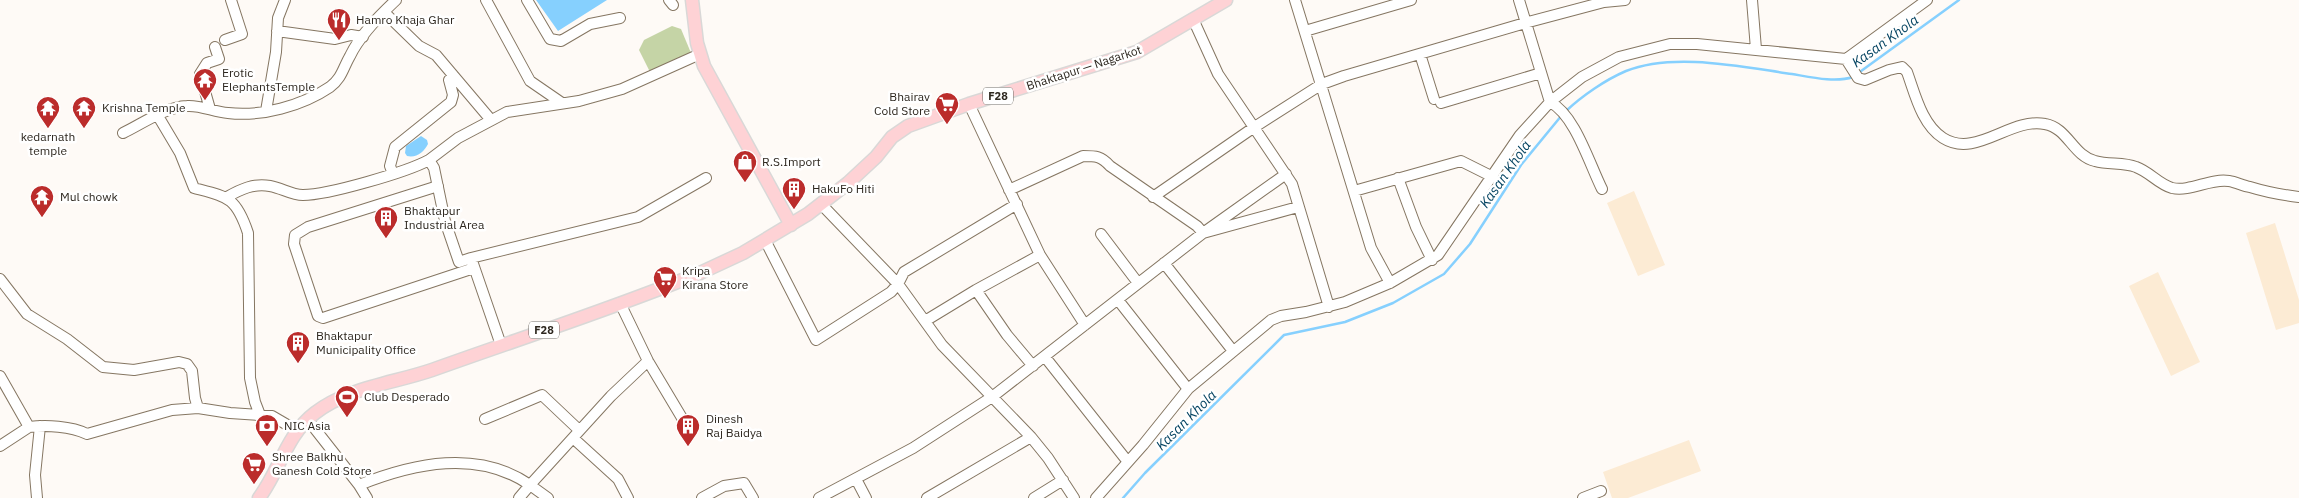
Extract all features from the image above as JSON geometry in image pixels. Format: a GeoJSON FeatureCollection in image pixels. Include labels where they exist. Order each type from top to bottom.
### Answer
{"type":"FeatureCollection","features":[{"type":"Feature","properties":{"kind":"main road"},"geometry":{"type":"LineString","coordinates":[[692,0],[695,32],[700,54],[732,120],[791,225]]}},
{"type":"Feature","properties":{"kind":"main road","name":"Bhaktapur — Nagarkot"},"geometry":{"type":"LineString","coordinates":[[791,225],[848,183],[902,130],[969,104],[1137,52],[1163,39],[1226,0]]}},
{"type":"Feature","properties":{"kind":"main road","name":"F28"},"geometry":{"type":"LineString","coordinates":[[259,498],[272,480],[296,430],[315,413],[348,396],[430,371],[700,273],[791,225]]}},
{"type":"Feature","properties":{"kind":"street"},"geometry":{"type":"LineString","coordinates":[[225,40],[242,34],[231,0]]}},
{"type":"Feature","properties":{"kind":"street"},"geometry":{"type":"LineString","coordinates":[[266,111],[276,52],[278,18],[285,0]]}},
{"type":"Feature","properties":{"kind":"street"},"geometry":{"type":"LineString","coordinates":[[124,133],[176,108],[188,106],[210,109],[216,112],[249,115],[309,98],[335,83],[345,69],[349,56],[396,0]]}},
{"type":"Feature","properties":{"kind":"street"},"geometry":{"type":"LineString","coordinates":[[486,0],[530,81],[562,103]]}},
{"type":"Feature","properties":{"kind":"street"},"geometry":{"type":"LineString","coordinates":[[526,0],[550,39],[561,41],[590,24],[620,18]]}},
{"type":"Feature","properties":{"kind":"street"},"geometry":{"type":"LineString","coordinates":[[1295,0],[1371,248],[1390,283]]}},
{"type":"Feature","properties":{"kind":"street"},"geometry":{"type":"LineString","coordinates":[[1305,31],[1411,0]]}},
{"type":"Feature","properties":{"kind":"street"},"geometry":{"type":"LineString","coordinates":[[1519,0],[1541,73],[1554,104],[1568,117],[1602,189]]}},
{"type":"Feature","properties":{"kind":"street"},"geometry":{"type":"LineString","coordinates":[[1153,197],[1253,128],[1322,84],[1604,2],[1625,0]]}},
{"type":"Feature","properties":{"kind":"street"},"geometry":{"type":"LineString","coordinates":[[1752,0],[1756,49]]}},
{"type":"Feature","properties":{"kind":"street"},"geometry":{"type":"LineString","coordinates":[[1846,60],[1914,4],[1927,0]]}},
{"type":"Feature","properties":{"kind":"street"},"geometry":{"type":"LineString","coordinates":[[384,12],[419,46],[436,55],[491,120]]}},
{"type":"Feature","properties":{"kind":"street"},"geometry":{"type":"LineString","coordinates":[[1193,19],[1218,74],[1292,184],[1329,307]]}},
{"type":"Feature","properties":{"kind":"street"},"geometry":{"type":"LineString","coordinates":[[277,31],[327,38],[351,35],[363,37]]}},
{"type":"Feature","properties":{"kind":"street"},"geometry":{"type":"LineString","coordinates":[[1096,498],[1188,388],[1271,320],[1281,316],[1329,307],[1362,296],[1432,260],[1448,243],[1520,135],[1582,77],[1631,52],[1670,44],[1756,49],[1846,60],[1854,68],[1858,78],[1865,80],[1902,67],[1907,72],[1928,124],[1942,138],[1952,142],[1963,144],[1978,142],[2030,123],[2043,123],[2055,126],[2066,135],[2084,156],[2095,161],[2138,167],[2162,184],[2174,188],[2228,181],[2299,197]]}},
{"type":"Feature","properties":{"kind":"street"},"geometry":{"type":"LineString","coordinates":[[210,109],[200,74],[207,63],[219,58],[215,47]]}},
{"type":"Feature","properties":{"kind":"street"},"geometry":{"type":"LineString","coordinates":[[227,197],[244,187],[258,185],[271,186],[303,195],[319,193],[392,174],[420,165],[447,145],[491,120],[515,110],[562,103],[622,89],[700,54]]}},
{"type":"Feature","properties":{"kind":"street"},"geometry":{"type":"LineString","coordinates":[[1420,54],[1438,101],[1541,73]]}},
{"type":"Feature","properties":{"kind":"street"},"geometry":{"type":"LineString","coordinates":[[392,174],[390,166],[395,147],[451,102],[453,95],[449,80],[453,75]]}},
{"type":"Feature","properties":{"kind":"street"},"geometry":{"type":"LineString","coordinates":[[969,104],[1040,255],[1085,325]]}},
{"type":"Feature","properties":{"kind":"street"},"geometry":{"type":"LineString","coordinates":[[158,116],[180,153],[194,188],[227,197],[241,212],[248,233],[250,378],[260,415]]}},
{"type":"Feature","properties":{"kind":"street"},"geometry":{"type":"LineString","coordinates":[[1009,190],[1083,156],[1096,156],[1103,158],[1110,166],[1197,226],[1203,233]]}},
{"type":"Feature","properties":{"kind":"street"},"geometry":{"type":"LineString","coordinates":[[429,160],[434,168],[446,221],[459,262],[473,263]]}},
{"type":"Feature","properties":{"kind":"street"},"geometry":{"type":"LineString","coordinates":[[1354,191],[1461,161],[1493,177]]}},
{"type":"Feature","properties":{"kind":"street"},"geometry":{"type":"LineString","coordinates":[[819,498],[913,448],[992,397],[1203,233],[1286,174]]}},
{"type":"Feature","properties":{"kind":"street"},"geometry":{"type":"LineString","coordinates":[[438,186],[308,227],[295,235],[294,244],[318,316],[323,318],[473,263],[638,217],[706,178]]}},
{"type":"Feature","properties":{"kind":"street"},"geometry":{"type":"LineString","coordinates":[[1398,178],[1416,227],[1432,260]]}},
{"type":"Feature","properties":{"kind":"street"},"geometry":{"type":"LineString","coordinates":[[821,204],[898,284],[942,345],[1031,437],[1074,498]]}},
{"type":"Feature","properties":{"kind":"street"},"geometry":{"type":"LineString","coordinates":[[765,240],[816,340],[891,292],[898,284],[904,272],[1017,204]]}},
{"type":"Feature","properties":{"kind":"street"},"geometry":{"type":"LineString","coordinates":[[1203,233],[1298,207]]}},
{"type":"Feature","properties":{"kind":"street"},"geometry":{"type":"LineString","coordinates":[[1100,234],[1138,283]]}},
{"type":"Feature","properties":{"kind":"street"},"geometry":{"type":"LineString","coordinates":[[925,321],[976,290],[1040,255]]}},
{"type":"Feature","properties":{"kind":"street"},"geometry":{"type":"LineString","coordinates":[[473,263],[501,345]]}},
{"type":"Feature","properties":{"kind":"street"},"geometry":{"type":"LineString","coordinates":[[1164,263],[1233,351]]}},
{"type":"Feature","properties":{"kind":"street"},"geometry":{"type":"LineString","coordinates":[[0,279],[27,314],[67,340],[103,367],[117,370],[134,370],[179,362],[187,364],[192,372],[198,408]]}},
{"type":"Feature","properties":{"kind":"street"},"geometry":{"type":"LineString","coordinates":[[976,290],[1007,335],[1033,366]]}},
{"type":"Feature","properties":{"kind":"street"},"geometry":{"type":"LineString","coordinates":[[1118,300],[1188,388]]}},
{"type":"Feature","properties":{"kind":"street"},"geometry":{"type":"LineString","coordinates":[[620,303],[648,361],[688,428]]}},
{"type":"Feature","properties":{"kind":"street"},"geometry":{"type":"LineString","coordinates":[[1045,357],[1128,462]]}},
{"type":"Feature","properties":{"kind":"street"},"geometry":{"type":"LineString","coordinates":[[518,498],[611,396],[648,361]]}},
{"type":"Feature","properties":{"kind":"street"},"geometry":{"type":"LineString","coordinates":[[0,376],[29,427]]}},
{"type":"Feature","properties":{"kind":"street"},"geometry":{"type":"LineString","coordinates":[[485,419],[542,395],[618,479],[628,498]]}},
{"type":"Feature","properties":{"kind":"street"},"geometry":{"type":"LineString","coordinates":[[0,446],[29,427],[40,426],[80,431],[87,434],[172,410],[198,408],[230,413],[272,416],[296,430]]}},
{"type":"Feature","properties":{"kind":"street"},"geometry":{"type":"LineString","coordinates":[[308,420],[367,498]]}},
{"type":"Feature","properties":{"kind":"street"},"geometry":{"type":"LineString","coordinates":[[37,498],[35,475],[40,426]]}},
{"type":"Feature","properties":{"kind":"street"},"geometry":{"type":"LineString","coordinates":[[927,498],[1031,437]]}},
{"type":"Feature","properties":{"kind":"street"},"geometry":{"type":"LineString","coordinates":[[359,485],[414,467],[456,462],[493,467],[517,476],[548,498]]}},
{"type":"Feature","properties":{"kind":"street"},"geometry":{"type":"LineString","coordinates":[[856,478],[866,498]]}},
{"type":"Feature","properties":{"kind":"street"},"geometry":{"type":"LineString","coordinates":[[1034,498],[1063,480]]}},
{"type":"Feature","properties":{"kind":"street"},"geometry":{"type":"LineString","coordinates":[[702,498],[724,486],[744,483],[753,498]]}},
{"type":"Feature","properties":{"kind":"street"},"geometry":{"type":"LineString","coordinates":[[1583,498],[1601,491]]}},
{"type":"Feature","properties":{"kind":"shaded area"},"geometry":{"type":"Polygon","coordinates":[[[1634,191],[1665,265],[1638,276],[1607,203],[1634,191]]]}},
{"type":"Feature","properties":{"kind":"shaded area"},"geometry":{"type":"Polygon","coordinates":[[[2275,223],[2299,300],[2299,323],[2276,330],[2246,233],[2275,223]]]}},
{"type":"Feature","properties":{"kind":"shaded area"},"geometry":{"type":"Polygon","coordinates":[[[2158,272],[2200,362],[2171,376],[2129,286],[2158,272]]]}},
{"type":"Feature","properties":{"kind":"shaded area"},"geometry":{"type":"Polygon","coordinates":[[[1689,440],[1701,471],[1628,498],[1612,498],[1603,472],[1689,440]]]}},
{"type":"Feature","properties":{"kind":"green space"},"geometry":{"type":"Polygon","coordinates":[[[672,26],[681,29],[691,53],[650,72],[639,50],[644,40],[672,26]]]}},
{"type":"Feature","properties":{"kind":"water"},"geometry":{"type":"Polygon","coordinates":[[[536,0],[607,0],[558,31],[536,0]]]}},
{"type":"Feature","properties":{"kind":"water"},"geometry":{"type":"Polygon","coordinates":[[[421,136],[427,140],[428,144],[426,147],[417,155],[407,156],[405,153],[406,146],[421,136]]]}},
{"type":"Feature","properties":{"kind":"waterway","name":"Kasan Khola"},"geometry":{"type":"LineString","coordinates":[[1857,74],[1959,0]]}},
{"type":"Feature","properties":{"kind":"waterway","name":"Kasan Khola"},"geometry":{"type":"LineString","coordinates":[[1566,111],[1594,89],[1626,71],[1645,65],[1665,62],[1730,65],[1822,79],[1846,79],[1853,77]]}},
{"type":"Feature","properties":{"kind":"waterway","name":"Kasan Khola"},"geometry":{"type":"LineString","coordinates":[[1123,498],[1145,473],[1284,335],[1345,322],[1393,303],[1444,274],[1470,244],[1521,165],[1562,115]]}},
{"type":"Feature","properties":{"kind":"place","name":"Hamro Khaja Ghar"},"geometry":{"type":"Point","coordinates":[339,41]}},
{"type":"Feature","properties":{"kind":"place","name":"Erotic ElephantsTemple"},"geometry":{"type":"Point","coordinates":[205,101]}},
{"type":"Feature","properties":{"kind":"place","name":"Bhairav Cold Store"},"geometry":{"type":"Point","coordinates":[947,125]}},
{"type":"Feature","properties":{"kind":"place","name":"kedarnath temple"},"geometry":{"type":"Point","coordinates":[48,129]}},
{"type":"Feature","properties":{"kind":"place","name":"Krishna Temple"},"geometry":{"type":"Point","coordinates":[84,129]}},
{"type":"Feature","properties":{"kind":"place","name":"R.S.Import"},"geometry":{"type":"Point","coordinates":[745,183]}},
{"type":"Feature","properties":{"kind":"place","name":"HakuFo Hiti"},"geometry":{"type":"Point","coordinates":[794,210]}},
{"type":"Feature","properties":{"kind":"place","name":"Mul chowk"},"geometry":{"type":"Point","coordinates":[42,218]}},
{"type":"Feature","properties":{"kind":"place","name":"Bhaktapur Industrial Area"},"geometry":{"type":"Point","coordinates":[386,239]}},
{"type":"Feature","properties":{"kind":"place","name":"Kripa Kirana Store"},"geometry":{"type":"Point","coordinates":[665,299]}},
{"type":"Feature","properties":{"kind":"place","name":"Bhaktapur Municipality Office"},"geometry":{"type":"Point","coordinates":[298,364]}},
{"type":"Feature","properties":{"kind":"place","name":"Club Desperado"},"geometry":{"type":"Point","coordinates":[347,418]}},
{"type":"Feature","properties":{"kind":"place","name":"NIC Asia"},"geometry":{"type":"Point","coordinates":[267,447]}},
{"type":"Feature","properties":{"kind":"place","name":"Dinesh Raj Baidya"},"geometry":{"type":"Point","coordinates":[688,447]}},
{"type":"Feature","properties":{"kind":"place","name":"Shree Balkhu Ganesh Cold Store"},"geometry":{"type":"Point","coordinates":[254,485]}}]}
